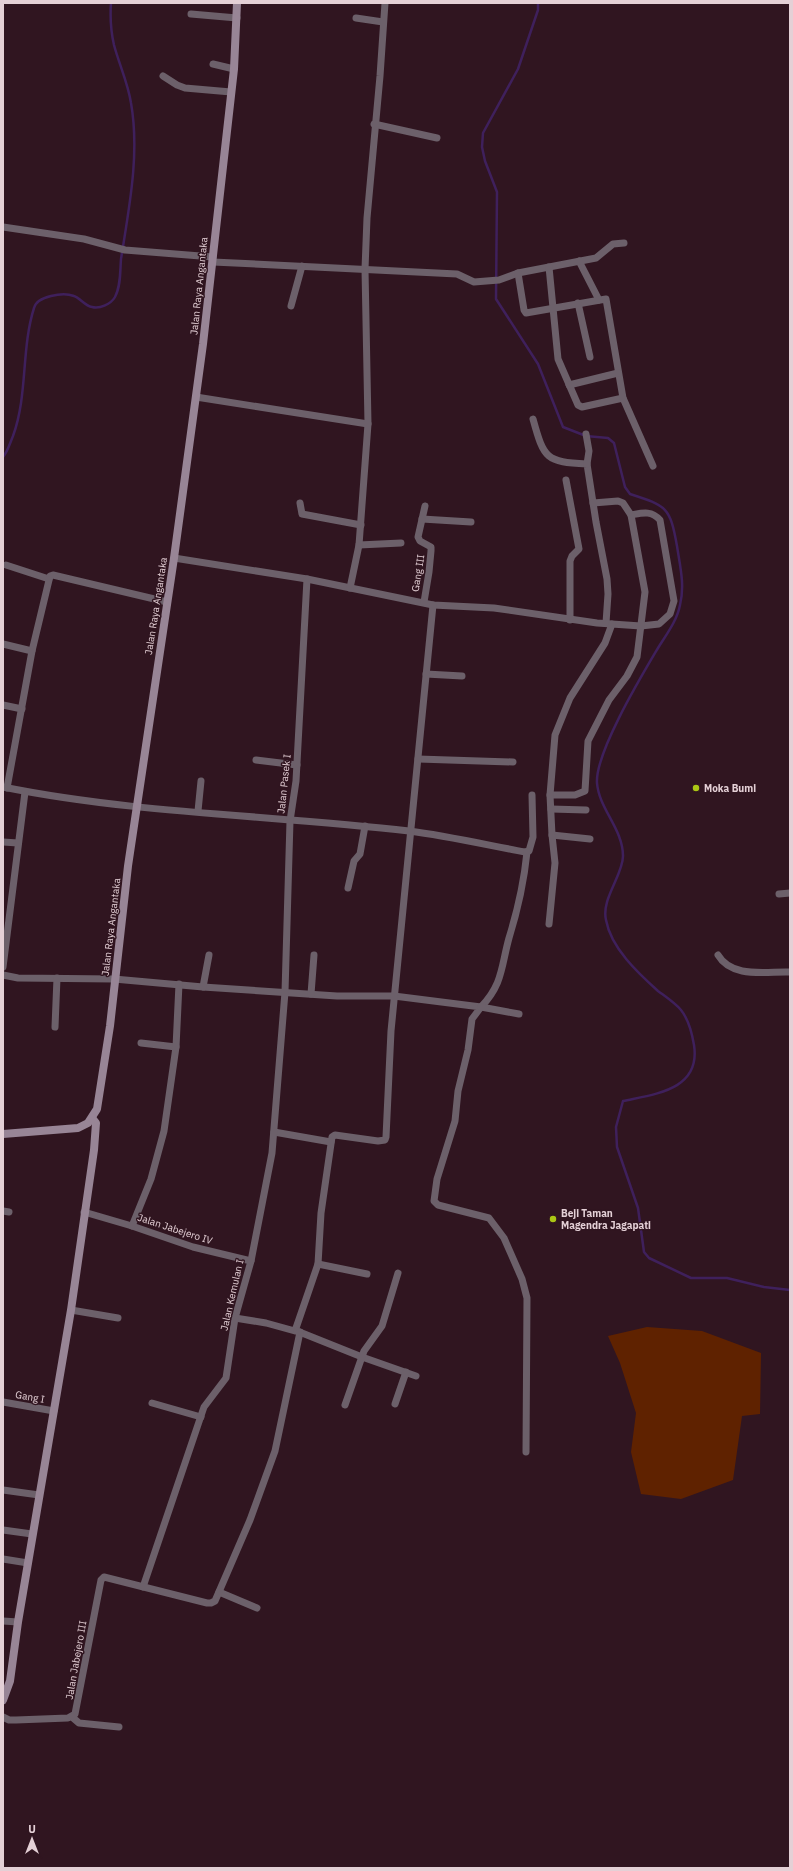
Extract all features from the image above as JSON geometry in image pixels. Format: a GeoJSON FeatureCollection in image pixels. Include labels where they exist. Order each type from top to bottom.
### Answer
{"type":"FeatureCollection","features":[{"type":"Feature","properties":{"kind":"main road","name":"Jalan Raya Angantaka"},"geometry":{"type":"LineString","coordinates":[[92,1118],[97,1109],[110,1026],[114,979],[137,808],[196,397],[232,92],[237,3]]}},
{"type":"Feature","properties":{"kind":"main road"},"geometry":{"type":"LineString","coordinates":[[3,1134],[78,1128],[88,1124],[92,1118],[96,1124],[96,1138],[84,1212],[71,1310],[32,1534],[10,1681],[3,1700]]}},
{"type":"Feature","properties":{"kind":"street"},"geometry":{"type":"LineString","coordinates":[[350,588],[359,545],[368,424],[365,269],[367,218],[385,3]]}},
{"type":"Feature","properties":{"kind":"street"},"geometry":{"type":"LineString","coordinates":[[191,14],[236,18]]}},
{"type":"Feature","properties":{"kind":"street"},"geometry":{"type":"LineString","coordinates":[[356,18],[384,22]]}},
{"type":"Feature","properties":{"kind":"street"},"geometry":{"type":"LineString","coordinates":[[213,64],[234,69]]}},
{"type":"Feature","properties":{"kind":"street"},"geometry":{"type":"LineString","coordinates":[[163,76],[185,88],[232,92]]}},
{"type":"Feature","properties":{"kind":"street"},"geometry":{"type":"LineString","coordinates":[[374,124],[437,138]]}},
{"type":"Feature","properties":{"kind":"street"},"geometry":{"type":"LineString","coordinates":[[3,227],[84,239],[125,250],[302,266],[457,274],[471,282],[499,280],[518,273],[596,258],[613,244],[624,243]]}},
{"type":"Feature","properties":{"kind":"street"},"geometry":{"type":"LineString","coordinates":[[579,261],[599,300]]}},
{"type":"Feature","properties":{"kind":"street"},"geometry":{"type":"LineString","coordinates":[[291,306],[302,266]]}},
{"type":"Feature","properties":{"kind":"street"},"geometry":{"type":"LineString","coordinates":[[549,267],[558,359],[580,407],[623,398]]}},
{"type":"Feature","properties":{"kind":"street"},"geometry":{"type":"LineString","coordinates":[[518,273],[525,313],[554,309],[605,298],[607,301],[623,398],[653,466]]}},
{"type":"Feature","properties":{"kind":"street"},"geometry":{"type":"LineString","coordinates":[[578,303],[590,357]]}},
{"type":"Feature","properties":{"kind":"street"},"geometry":{"type":"LineString","coordinates":[[570,385],[618,373]]}},
{"type":"Feature","properties":{"kind":"street"},"geometry":{"type":"LineString","coordinates":[[196,397],[368,424]]}},
{"type":"Feature","properties":{"kind":"street"},"geometry":{"type":"LineString","coordinates":[[533,419],[539,443],[548,455],[562,463],[587,464]]}},
{"type":"Feature","properties":{"kind":"street"},"geometry":{"type":"LineString","coordinates":[[549,924],[556,863],[552,835],[550,795],[555,735],[570,698],[605,643],[609,623],[607,579],[587,464],[589,451],[586,434]]}},
{"type":"Feature","properties":{"kind":"street"},"geometry":{"type":"LineString","coordinates":[[566,480],[579,549],[572,556],[570,561],[570,620]]}},
{"type":"Feature","properties":{"kind":"street"},"geometry":{"type":"LineString","coordinates":[[550,795],[580,794],[585,791],[588,741],[608,700],[627,676],[635,661],[641,626],[645,592],[631,515],[623,503],[618,501],[593,503]]}},
{"type":"Feature","properties":{"kind":"street"},"geometry":{"type":"LineString","coordinates":[[300,503],[302,514],[361,525]]}},
{"type":"Feature","properties":{"kind":"street"},"geometry":{"type":"LineString","coordinates":[[425,506],[422,519],[471,522]]}},
{"type":"Feature","properties":{"kind":"street"},"geometry":{"type":"LineString","coordinates":[[174,558],[307,579],[433,604],[494,608],[597,623],[641,626],[662,623],[670,614],[674,602],[660,520],[651,513],[646,512],[631,515]]}},
{"type":"Feature","properties":{"kind":"street","name":"Gang III"},"geometry":{"type":"LineString","coordinates":[[422,519],[419,540],[431,548],[424,602]]}},
{"type":"Feature","properties":{"kind":"street"},"geometry":{"type":"LineString","coordinates":[[359,545],[401,543]]}},
{"type":"Feature","properties":{"kind":"street"},"geometry":{"type":"LineString","coordinates":[[6,565],[49,579]]}},
{"type":"Feature","properties":{"kind":"street"},"geometry":{"type":"LineString","coordinates":[[167,602],[53,575],[50,576],[32,651],[22,709],[5,787],[25,792],[137,808],[198,811],[290,821],[411,831],[527,852]]}},
{"type":"Feature","properties":{"kind":"street","name":"Jalan Pasek I"},"geometry":{"type":"LineString","coordinates":[[285,992],[290,821],[297,765],[307,579]]}},
{"type":"Feature","properties":{"kind":"street"},"geometry":{"type":"LineString","coordinates":[[143,1587],[211,1603],[215,1601],[250,1520],[275,1451],[298,1332],[318,1264],[321,1214],[331,1142],[335,1135],[378,1141],[385,1140],[386,1137],[394,996],[433,604]]}},
{"type":"Feature","properties":{"kind":"street"},"geometry":{"type":"LineString","coordinates":[[3,644],[32,651]]}},
{"type":"Feature","properties":{"kind":"street"},"geometry":{"type":"LineString","coordinates":[[426,674],[462,676]]}},
{"type":"Feature","properties":{"kind":"street"},"geometry":{"type":"LineString","coordinates":[[3,705],[22,709]]}},
{"type":"Feature","properties":{"kind":"street"},"geometry":{"type":"LineString","coordinates":[[418,758],[513,762]]}},
{"type":"Feature","properties":{"kind":"street"},"geometry":{"type":"LineString","coordinates":[[256,760],[297,765]]}},
{"type":"Feature","properties":{"kind":"street"},"geometry":{"type":"LineString","coordinates":[[198,811],[201,781]]}},
{"type":"Feature","properties":{"kind":"street"},"geometry":{"type":"LineString","coordinates":[[3,967],[25,792]]}},
{"type":"Feature","properties":{"kind":"street"},"geometry":{"type":"LineString","coordinates":[[526,1452],[527,1298],[522,1279],[504,1238],[489,1218],[438,1205],[434,1201],[437,1179],[455,1121],[458,1091],[468,1050],[472,1019],[498,985],[506,959],[524,884],[527,852],[533,837],[532,795]]}},
{"type":"Feature","properties":{"kind":"street"},"geometry":{"type":"LineString","coordinates":[[551,809],[586,810]]}},
{"type":"Feature","properties":{"kind":"street"},"geometry":{"type":"LineString","coordinates":[[348,888],[354,861],[360,854],[365,826]]}},
{"type":"Feature","properties":{"kind":"street"},"geometry":{"type":"LineString","coordinates":[[552,835],[590,840]]}},
{"type":"Feature","properties":{"kind":"street"},"geometry":{"type":"LineString","coordinates":[[3,842],[18,843]]}},
{"type":"Feature","properties":{"kind":"street"},"geometry":{"type":"LineString","coordinates":[[779,894],[790,893]]}},
{"type":"Feature","properties":{"kind":"street"},"geometry":{"type":"LineString","coordinates":[[203,987],[209,955]]}},
{"type":"Feature","properties":{"kind":"street"},"geometry":{"type":"LineString","coordinates":[[311,994],[314,955]]}},
{"type":"Feature","properties":{"kind":"street"},"geometry":{"type":"LineString","coordinates":[[718,955],[722,962],[727,966],[742,970],[765,973],[790,972]]}},
{"type":"Feature","properties":{"kind":"street"},"geometry":{"type":"LineString","coordinates":[[3,975],[18,978],[114,979],[203,987],[337,996],[394,996],[481,1007],[519,1014]]}},
{"type":"Feature","properties":{"kind":"street"},"geometry":{"type":"LineString","coordinates":[[55,1027],[56,978]]}},
{"type":"Feature","properties":{"kind":"street"},"geometry":{"type":"LineString","coordinates":[[132,1226],[151,1179],[160,1147],[171,1091],[176,1047],[179,984]]}},
{"type":"Feature","properties":{"kind":"street","name":"Jalan Kemulan I"},"geometry":{"type":"LineString","coordinates":[[143,1587],[201,1417],[207,1403],[226,1378],[235,1318],[250,1261],[272,1153],[285,992]]}},
{"type":"Feature","properties":{"kind":"street"},"geometry":{"type":"LineString","coordinates":[[141,1043],[176,1047]]}},
{"type":"Feature","properties":{"kind":"street"},"geometry":{"type":"LineString","coordinates":[[274,1132],[331,1142]]}},
{"type":"Feature","properties":{"kind":"street","name":"Jalan Jabejero IV"},"geometry":{"type":"LineString","coordinates":[[84,1212],[132,1226],[193,1247],[250,1261]]}},
{"type":"Feature","properties":{"kind":"street"},"geometry":{"type":"LineString","coordinates":[[318,1264],[368,1274]]}},
{"type":"Feature","properties":{"kind":"street"},"geometry":{"type":"LineString","coordinates":[[345,1405],[362,1357],[369,1343],[382,1326],[398,1273]]}},
{"type":"Feature","properties":{"kind":"street"},"geometry":{"type":"LineString","coordinates":[[71,1310],[118,1318]]}},
{"type":"Feature","properties":{"kind":"street"},"geometry":{"type":"LineString","coordinates":[[235,1318],[266,1323],[298,1332],[416,1376]]}},
{"type":"Feature","properties":{"kind":"street"},"geometry":{"type":"LineString","coordinates":[[395,1404],[406,1372]]}},
{"type":"Feature","properties":{"kind":"street","name":"Gang I"},"geometry":{"type":"LineString","coordinates":[[3,1402],[54,1411]]}},
{"type":"Feature","properties":{"kind":"street"},"geometry":{"type":"LineString","coordinates":[[152,1403],[201,1417]]}},
{"type":"Feature","properties":{"kind":"street"},"geometry":{"type":"LineString","coordinates":[[3,1490],[39,1495]]}},
{"type":"Feature","properties":{"kind":"street"},"geometry":{"type":"LineString","coordinates":[[3,1530],[32,1534]]}},
{"type":"Feature","properties":{"kind":"street"},"geometry":{"type":"LineString","coordinates":[[3,1559],[28,1563]]}},
{"type":"Feature","properties":{"kind":"street","name":"Jalan Jabejero III"},"geometry":{"type":"LineString","coordinates":[[72,1717],[78,1707],[101,1580],[104,1577],[107,1577],[143,1587]]}},
{"type":"Feature","properties":{"kind":"street"},"geometry":{"type":"LineString","coordinates":[[219,1592],[257,1608]]}},
{"type":"Feature","properties":{"kind":"street"},"geometry":{"type":"LineString","coordinates":[[3,1621],[18,1622]]}},
{"type":"Feature","properties":{"kind":"street"},"geometry":{"type":"LineString","coordinates":[[3,1717],[9,1720],[72,1717],[79,1723],[119,1727]]}},
{"type":"Feature","properties":{"kind":"shaded area"},"geometry":{"type":"Polygon","coordinates":[[[647,1327],[702,1331],[761,1353],[760,1414],[742,1416],[733,1480],[681,1499],[641,1494],[631,1452],[636,1413],[620,1363],[608,1336],[647,1327]]]}},
{"type":"Feature","properties":{"kind":"waterway"},"geometry":{"type":"LineString","coordinates":[[3,457],[9,447],[18,420],[23,388],[27,340],[36,304],[45,298],[64,294],[74,296],[89,306],[98,307],[111,302],[117,293],[132,181],[134,142],[130,96],[113,40],[111,3]]}},
{"type":"Feature","properties":{"kind":"waterway"},"geometry":{"type":"LineString","coordinates":[[538,3],[538,10],[518,69],[483,133],[482,147],[485,161],[497,192],[496,299],[538,364],[563,427],[586,436],[608,438],[614,443],[625,487],[630,494],[659,505],[665,510],[672,523],[681,568],[682,590],[679,611],[671,628],[631,695],[611,734],[598,770],[597,783],[602,802],[619,837],[623,856],[620,871],[609,896],[605,912],[609,930],[619,950],[634,968],[658,991],[676,1005],[684,1014],[688,1022],[694,1045],[694,1060],[690,1072],[683,1081],[673,1087],[649,1096],[623,1101],[616,1127],[617,1147],[638,1208],[644,1252],[649,1258],[691,1278],[727,1278],[764,1287],[790,1290]]}},
{"type":"Feature","properties":{"kind":"place","name":"Moka Bumi"},"geometry":{"type":"Point","coordinates":[696,788]}},
{"type":"Feature","properties":{"kind":"place","name":"Beji Taman Magendra Jagapati"},"geometry":{"type":"Point","coordinates":[553,1219]}}]}
